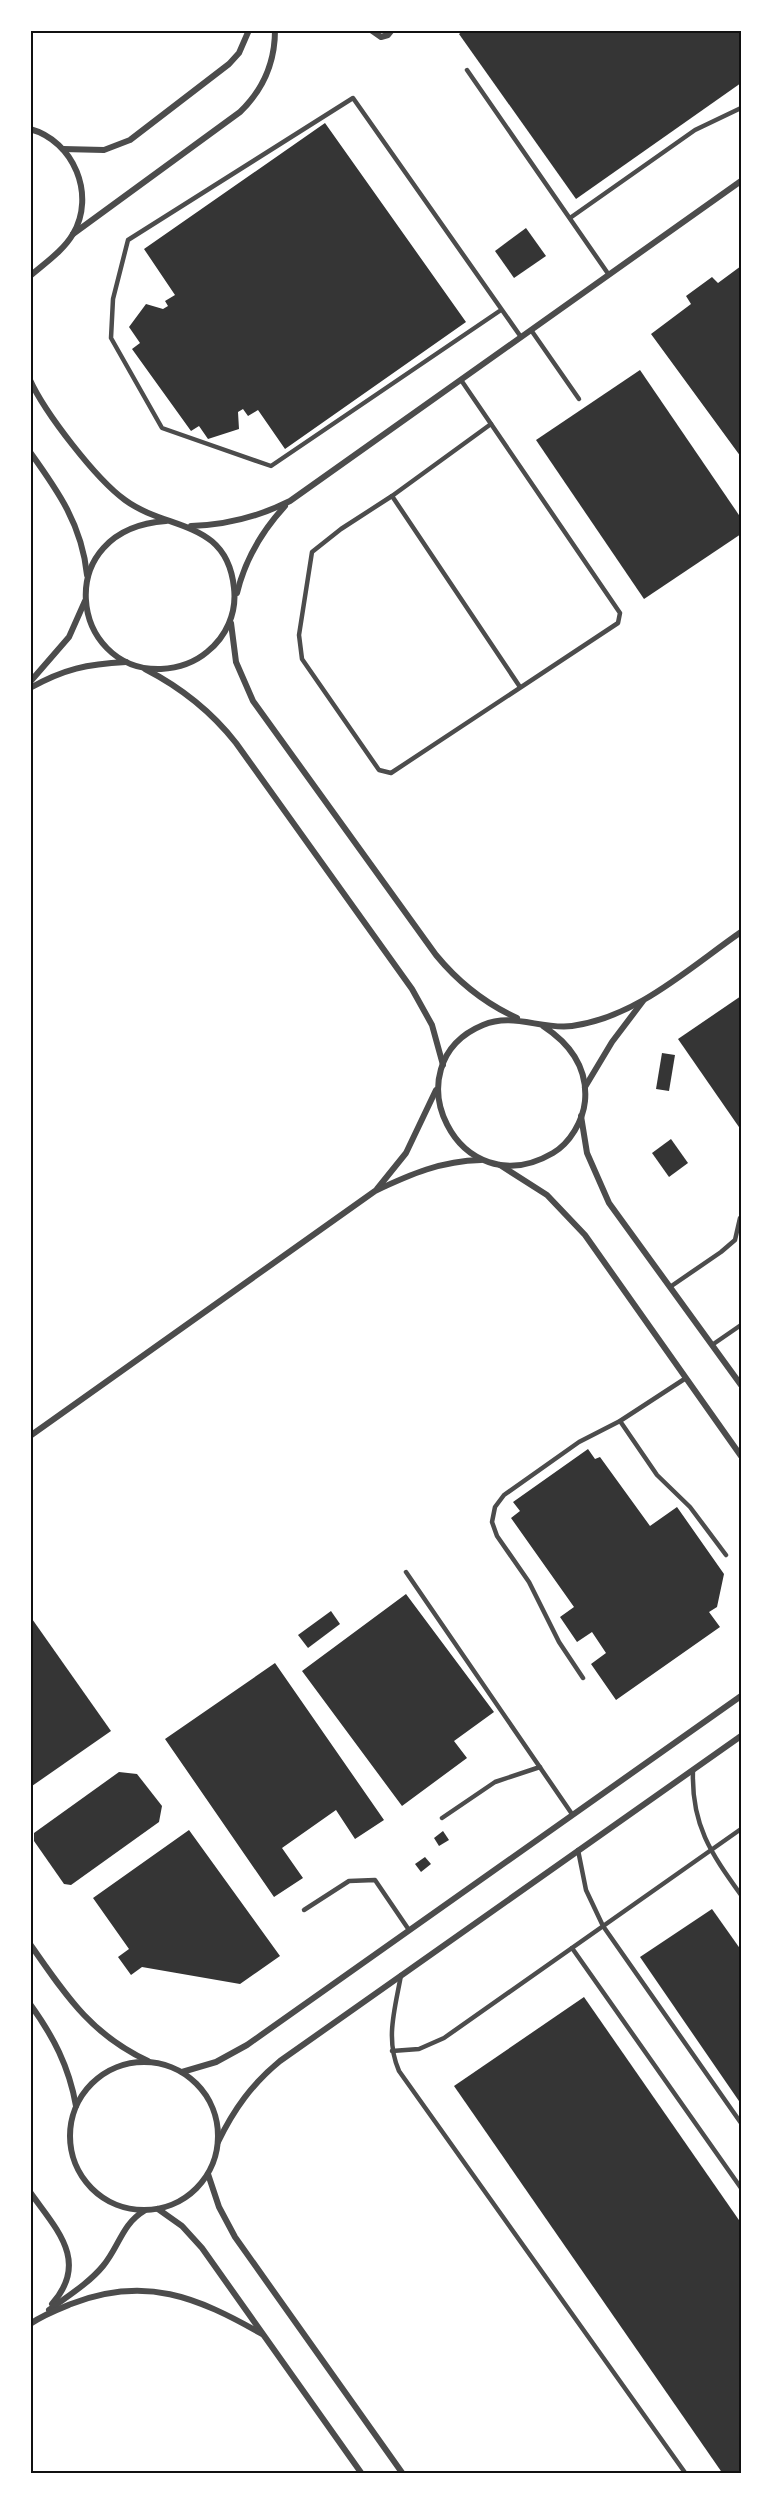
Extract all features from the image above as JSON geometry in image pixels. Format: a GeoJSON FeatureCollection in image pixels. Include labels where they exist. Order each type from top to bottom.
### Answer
{"type":"FeatureCollection","features":[{"type":"Feature","properties":{"kind":"street"},"geometry":{"type":"LineString","coordinates":[[63,149],[104,150],[129,140],[229,63],[239,53],[249,30]]}},
{"type":"Feature","properties":{"kind":"street"},"geometry":{"type":"LineString","coordinates":[[30,276],[63,248],[74,234],[240,112],[251,101],[260,89],[273,61],[275,30]]}},
{"type":"Feature","properties":{"kind":"street"},"geometry":{"type":"LineString","coordinates":[[371,30],[381,37],[388,35],[392,30]]}},
{"type":"Feature","properties":{"kind":"street"},"geometry":{"type":"LineString","coordinates":[[31,128],[63,149],[74,164],[81,190],[80,217],[74,234]]}},
{"type":"Feature","properties":{"kind":"street"},"geometry":{"type":"LineString","coordinates":[[139,666],[171,669],[194,661],[213,647],[230,620],[240,582],[254,549],[273,519],[290,501],[741,181]]}},
{"type":"Feature","properties":{"kind":"street"},"geometry":{"type":"LineString","coordinates":[[30,380],[91,467],[112,490],[137,508],[166,520],[189,526],[203,534],[225,558],[231,573],[234,605]]}},
{"type":"Feature","properties":{"kind":"street"},"geometry":{"type":"LineString","coordinates":[[30,452],[68,507],[76,524],[82,542],[87,579],[85,601],[88,616],[103,643],[127,662],[183,690],[203,706],[236,743],[412,989],[432,1025],[443,1065]]}},
{"type":"Feature","properties":{"kind":"street"},"geometry":{"type":"LineString","coordinates":[[189,526],[231,523],[251,518],[290,501]]}},
{"type":"Feature","properties":{"kind":"street"},"geometry":{"type":"LineString","coordinates":[[87,579],[94,559],[107,542],[125,529],[145,522],[166,520]]}},
{"type":"Feature","properties":{"kind":"street"},"geometry":{"type":"LineString","coordinates":[[30,682],[69,637],[85,601]]}},
{"type":"Feature","properties":{"kind":"street"},"geometry":{"type":"LineString","coordinates":[[230,620],[236,662],[253,701],[429,946],[465,987],[482,1000],[520,1020],[543,1026],[570,1026],[597,1021],[622,1012],[645,999],[741,932]]}},
{"type":"Feature","properties":{"kind":"street"},"geometry":{"type":"LineString","coordinates":[[30,688],[74,668],[127,662]]}},
{"type":"Feature","properties":{"kind":"street"},"geometry":{"type":"LineString","coordinates":[[585,1087],[612,1042],[645,999]]}},
{"type":"Feature","properties":{"kind":"street"},"geometry":{"type":"LineString","coordinates":[[375,1191],[406,1154],[426,1117],[443,1065],[453,1048],[466,1035],[483,1025],[501,1020],[520,1020]]}},
{"type":"Feature","properties":{"kind":"street"},"geometry":{"type":"LineString","coordinates":[[543,1026],[559,1037],[572,1051],[581,1068],[585,1087],[582,1116],[587,1153],[600,1187],[741,1385]]}},
{"type":"Feature","properties":{"kind":"street"},"geometry":{"type":"LineString","coordinates":[[438,1086],[439,1109],[447,1130],[462,1148],[481,1160],[500,1165],[520,1166],[540,1160],[558,1150],[572,1135],[582,1116]]}},
{"type":"Feature","properties":{"kind":"street"},"geometry":{"type":"LineString","coordinates":[[30,1436],[375,1191],[416,1171],[437,1164],[481,1160]]}},
{"type":"Feature","properties":{"kind":"street"},"geometry":{"type":"LineString","coordinates":[[500,1165],[547,1195],[567,1214],[741,1456]]}},
{"type":"Feature","properties":{"kind":"street"},"geometry":{"type":"LineString","coordinates":[[182,2072],[216,2062],[247,2045],[741,1696]]}},
{"type":"Feature","properties":{"kind":"street"},"geometry":{"type":"LineString","coordinates":[[151,2062],[128,2063],[106,2072],[88,2086],[76,2106],[70,2123],[70,2142],[82,2177],[94,2191],[110,2202],[127,2208],[146,2210],[158,2209],[186,2196],[208,2174],[218,2142],[237,2105],[265,2074],[741,1736]]}},
{"type":"Feature","properties":{"kind":"street"},"geometry":{"type":"LineString","coordinates":[[30,1944],[84,2018],[115,2044],[151,2062],[182,2072],[195,2082],[214,2110],[218,2142]]}},
{"type":"Feature","properties":{"kind":"street"},"geometry":{"type":"LineString","coordinates":[[30,2004],[58,2048],[69,2076],[76,2106]]}},
{"type":"Feature","properties":{"kind":"street"},"geometry":{"type":"LineString","coordinates":[[208,2174],[219,2206],[235,2237],[403,2474]]}},
{"type":"Feature","properties":{"kind":"street"},"geometry":{"type":"LineString","coordinates":[[30,2192],[64,2242],[70,2264],[65,2286],[42,2316]]}},
{"type":"Feature","properties":{"kind":"street"},"geometry":{"type":"LineString","coordinates":[[158,2209],[193,2236],[362,2474]]}},
{"type":"Feature","properties":{"kind":"street"},"geometry":{"type":"LineString","coordinates":[[30,2324],[98,2272],[110,2257],[129,2222],[146,2210]]}},
{"type":"Feature","properties":{"kind":"street"},"geometry":{"type":"LineString","coordinates":[[42,2316],[106,2292],[145,2290],[201,2301],[264,2335]]}},
{"type":"Feature","properties":{"kind":"lane"},"geometry":{"type":"LineString","coordinates":[[467,70],[609,275]]}},
{"type":"Feature","properties":{"kind":"lane"},"geometry":{"type":"LineString","coordinates":[[501,310],[272,466],[162,428],[111,338],[113,299],[128,240],[353,98],[521,337]]}},
{"type":"Feature","properties":{"kind":"lane"},"geometry":{"type":"LineString","coordinates":[[570,218],[704,124],[741,108]]}},
{"type":"Feature","properties":{"kind":"lane"},"geometry":{"type":"LineString","coordinates":[[531,330],[579,399]]}},
{"type":"Feature","properties":{"kind":"lane"},"geometry":{"type":"LineString","coordinates":[[461,380],[620,613],[618,624],[391,773],[384,772],[379,770],[302,659],[299,635],[312,552],[341,529],[392,496],[491,424]]}},
{"type":"Feature","properties":{"kind":"lane"},"geometry":{"type":"LineString","coordinates":[[392,496],[520,687]]}},
{"type":"Feature","properties":{"kind":"lane"},"geometry":{"type":"LineString","coordinates":[[670,1287],[735,1240],[740,1218]]}},
{"type":"Feature","properties":{"kind":"lane"},"geometry":{"type":"LineString","coordinates":[[712,1345],[741,1325]]}},
{"type":"Feature","properties":{"kind":"lane"},"geometry":{"type":"LineString","coordinates":[[583,1678],[559,1642],[529,1582],[497,1536],[492,1514],[499,1500],[589,1436],[620,1421],[686,1378]]}},
{"type":"Feature","properties":{"kind":"lane"},"geometry":{"type":"LineString","coordinates":[[620,1421],[657,1475],[690,1507],[726,1555]]}},
{"type":"Feature","properties":{"kind":"lane"},"geometry":{"type":"LineString","coordinates":[[406,1572],[572,1814]]}},
{"type":"Feature","properties":{"kind":"lane"},"geometry":{"type":"LineString","coordinates":[[442,1818],[495,1782],[540,1767]]}},
{"type":"Feature","properties":{"kind":"lane"},"geometry":{"type":"LineString","coordinates":[[693,1770],[697,1817],[710,1851],[741,1896]]}},
{"type":"Feature","properties":{"kind":"lane"},"geometry":{"type":"LineString","coordinates":[[392,2051],[419,2049],[444,2038],[741,1829]]}},
{"type":"Feature","properties":{"kind":"lane"},"geometry":{"type":"LineString","coordinates":[[578,1850],[586,1890],[603,1926],[741,2123]]}},
{"type":"Feature","properties":{"kind":"lane"},"geometry":{"type":"LineString","coordinates":[[304,1910],[349,1881],[375,1880],[409,1930]]}},
{"type":"Feature","properties":{"kind":"lane"},"geometry":{"type":"LineString","coordinates":[[572,1948],[741,2188]]}},
{"type":"Feature","properties":{"kind":"lane"},"geometry":{"type":"LineString","coordinates":[[401,1976],[391,2030],[392,2051],[405,2080],[686,2474]]}},
{"type":"Feature","properties":{"kind":"building"},"geometry":{"type":"Polygon","coordinates":[[[464,30],[741,30],[741,83],[576,199],[459,34],[464,30]]]}},
{"type":"Feature","properties":{"kind":"building"},"geometry":{"type":"Polygon","coordinates":[[[325,123],[466,322],[285,449],[258,410],[248,416],[243,409],[238,412],[239,429],[208,439],[199,426],[191,431],[132,349],[140,343],[129,327],[146,304],[163,309],[168,306],[165,301],[175,295],[144,249],[325,123]]]}},
{"type":"Feature","properties":{"kind":"building"},"geometry":{"type":"Polygon","coordinates":[[[526,228],[546,256],[514,278],[495,251],[526,228]]]}},
{"type":"Feature","properties":{"kind":"building"},"geometry":{"type":"Polygon","coordinates":[[[741,266],[741,457],[651,334],[691,304],[686,296],[712,277],[718,283],[741,266]]]}},
{"type":"Feature","properties":{"kind":"building"},"geometry":{"type":"Polygon","coordinates":[[[640,370],[741,518],[741,534],[644,599],[536,440],[640,370]]]}},
{"type":"Feature","properties":{"kind":"building"},"geometry":{"type":"Polygon","coordinates":[[[741,996],[741,1130],[678,1039],[741,996]]]}},
{"type":"Feature","properties":{"kind":"building"},"geometry":{"type":"Polygon","coordinates":[[[662,1053],[675,1055],[669,1091],[656,1089],[662,1053]]]}},
{"type":"Feature","properties":{"kind":"building"},"geometry":{"type":"Polygon","coordinates":[[[671,1139],[688,1163],[669,1177],[652,1153],[671,1139]]]}},
{"type":"Feature","properties":{"kind":"building"},"geometry":{"type":"Polygon","coordinates":[[[588,1449],[595,1459],[600,1457],[650,1526],[677,1507],[724,1574],[717,1607],[709,1612],[720,1627],[616,1700],[591,1664],[606,1653],[592,1632],[577,1642],[560,1617],[574,1607],[511,1518],[520,1511],[513,1502],[588,1449]]]}},
{"type":"Feature","properties":{"kind":"building"},"geometry":{"type":"Polygon","coordinates":[[[406,1594],[494,1712],[454,1741],[467,1758],[402,1806],[302,1671],[406,1594]]]}},
{"type":"Feature","properties":{"kind":"building"},"geometry":{"type":"Polygon","coordinates":[[[331,1611],[340,1624],[308,1648],[298,1635],[331,1611]]]}},
{"type":"Feature","properties":{"kind":"building"},"geometry":{"type":"Polygon","coordinates":[[[30,1616],[111,1731],[32,1786],[30,1783],[30,1616]]]}},
{"type":"Feature","properties":{"kind":"building"},"geometry":{"type":"Polygon","coordinates":[[[275,1663],[384,1820],[355,1839],[336,1810],[282,1848],[303,1878],[274,1897],[165,1739],[275,1663]]]}},
{"type":"Feature","properties":{"kind":"building"},"geometry":{"type":"Polygon","coordinates":[[[119,1772],[137,1774],[162,1806],[159,1822],[71,1885],[64,1884],[34,1841],[34,1833],[119,1772]]]}},
{"type":"Feature","properties":{"kind":"building"},"geometry":{"type":"Polygon","coordinates":[[[189,1830],[280,1956],[240,1984],[142,1967],[131,1975],[118,1957],[129,1949],[93,1898],[189,1830]]]}},
{"type":"Feature","properties":{"kind":"building"},"geometry":{"type":"Polygon","coordinates":[[[443,1831],[449,1840],[439,1846],[434,1838],[443,1831]]]}},
{"type":"Feature","properties":{"kind":"building"},"geometry":{"type":"Polygon","coordinates":[[[425,1857],[431,1864],[421,1872],[415,1864],[425,1857]]]}},
{"type":"Feature","properties":{"kind":"building"},"geometry":{"type":"Polygon","coordinates":[[[712,1909],[741,1950],[741,2104],[640,1957],[712,1909]]]}},
{"type":"Feature","properties":{"kind":"building"},"geometry":{"type":"Polygon","coordinates":[[[584,1997],[741,2223],[741,2472],[738,2474],[723,2474],[454,2086],[584,1997]]]}}]}
